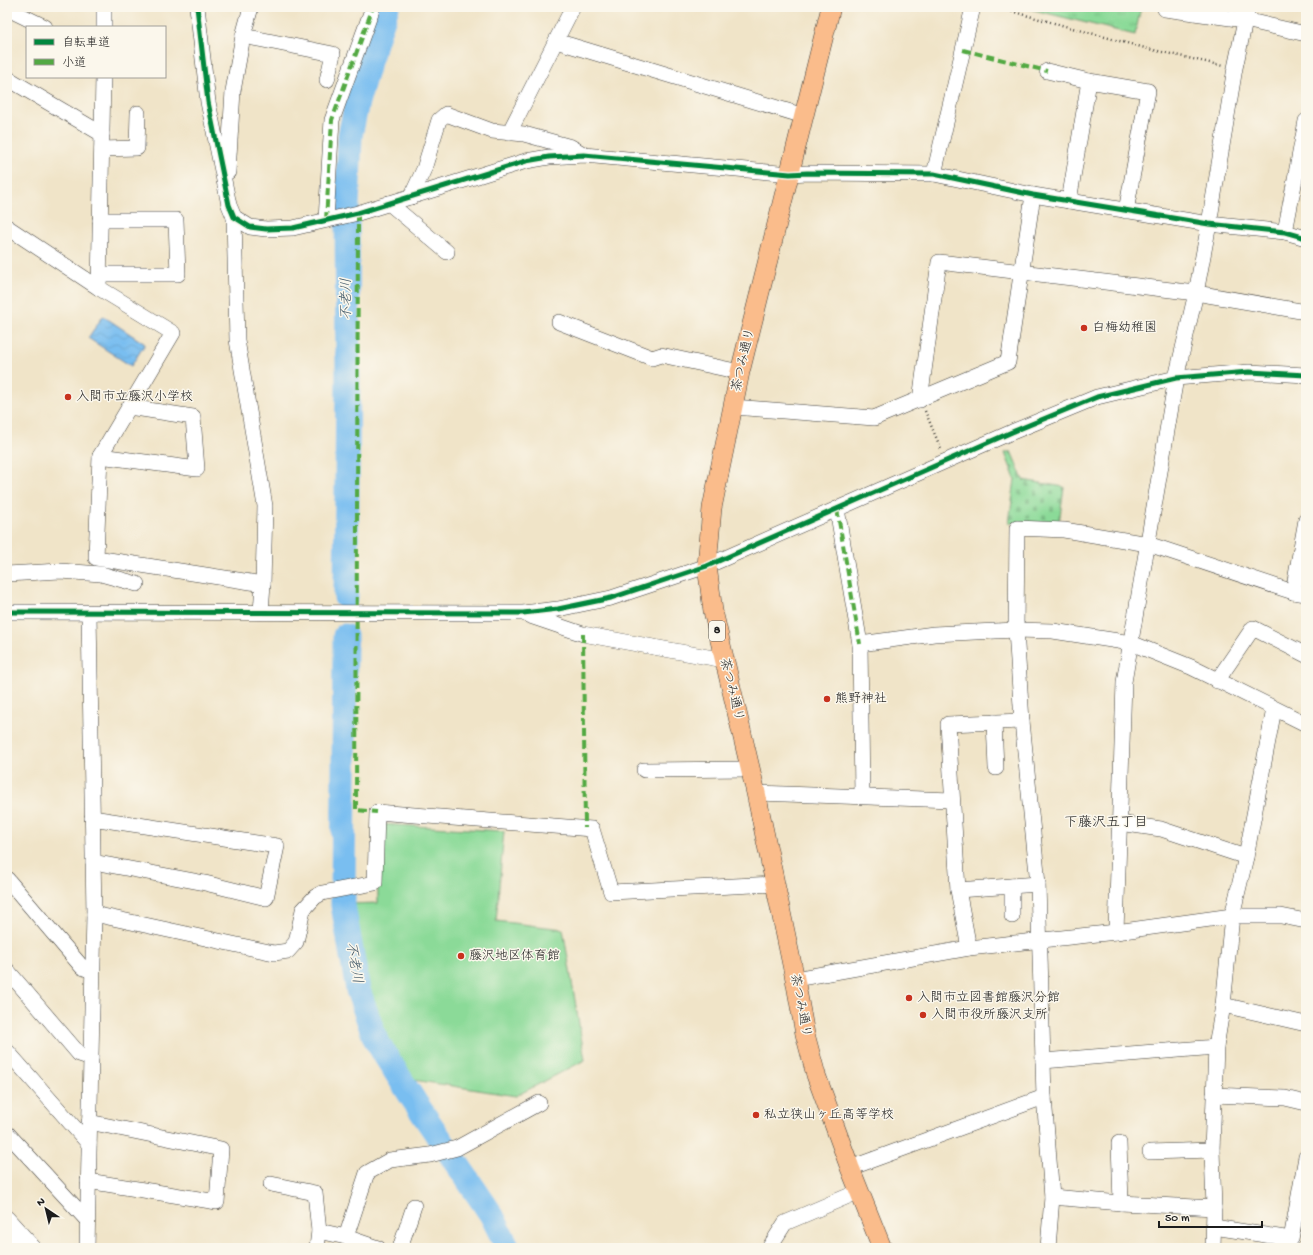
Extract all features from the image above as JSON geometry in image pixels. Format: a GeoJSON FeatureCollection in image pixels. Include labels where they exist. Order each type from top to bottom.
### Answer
{"type":"FeatureCollection","features":[{"type":"Feature","properties":{"kind":"main road","name":"茶つみ通り"},"geometry":{"type":"LineString","coordinates":[[831,7],[740,372],[712,508],[707,566],[713,612],[776,884],[805,1034],[816,1075],[850,1168],[882,1248]]}},
{"type":"Feature","properties":{"kind":"street"},"geometry":{"type":"LineString","coordinates":[[9,7],[8,9],[43,26]]}},
{"type":"Feature","properties":{"kind":"street"},"geometry":{"type":"LineString","coordinates":[[104,7],[104,26]]}},
{"type":"Feature","properties":{"kind":"street"},"geometry":{"type":"LineString","coordinates":[[197,7],[208,102],[226,192],[234,217],[237,340],[265,506],[261,612]]}},
{"type":"Feature","properties":{"kind":"street"},"geometry":{"type":"LineString","coordinates":[[226,192],[233,91],[243,36],[252,7]]}},
{"type":"Feature","properties":{"kind":"street"},"geometry":{"type":"LineString","coordinates":[[326,220],[332,120],[373,7]]}},
{"type":"Feature","properties":{"kind":"street"},"geometry":{"type":"LineString","coordinates":[[509,133],[573,7]]}},
{"type":"Feature","properties":{"kind":"street"},"geometry":{"type":"LineString","coordinates":[[934,174],[972,7]]}},
{"type":"Feature","properties":{"kind":"street"},"geometry":{"type":"LineString","coordinates":[[1165,7],[1164,9],[1247,13],[1306,34]]}},
{"type":"Feature","properties":{"kind":"street"},"geometry":{"type":"LineString","coordinates":[[1116,932],[1124,682],[1176,378],[1196,292],[1235,68],[1247,13]]}},
{"type":"Feature","properties":{"kind":"street"},"geometry":{"type":"LineString","coordinates":[[243,36],[333,54],[328,80]]}},
{"type":"Feature","properties":{"kind":"street"},"geometry":{"type":"LineString","coordinates":[[556,41],[804,116]]}},
{"type":"Feature","properties":{"kind":"street"},"geometry":{"type":"LineString","coordinates":[[1047,71],[1089,81],[1148,91],[1126,211]]}},
{"type":"Feature","properties":{"kind":"street"},"geometry":{"type":"LineString","coordinates":[[7,78],[102,134]]}},
{"type":"Feature","properties":{"kind":"street"},"geometry":{"type":"LineString","coordinates":[[99,281],[103,78]]}},
{"type":"Feature","properties":{"kind":"street"},"geometry":{"type":"LineString","coordinates":[[1069,201],[1089,81]]}},
{"type":"Feature","properties":{"kind":"street"},"geometry":{"type":"LineString","coordinates":[[102,149],[137,148],[138,113]]}},
{"type":"Feature","properties":{"kind":"street"},"geometry":{"type":"LineString","coordinates":[[411,197],[424,169],[438,120],[446,114],[492,131],[524,134],[571,148],[584,155]]}},
{"type":"Feature","properties":{"kind":"street"},"geometry":{"type":"LineString","coordinates":[[1285,232],[1306,121]]}},
{"type":"Feature","properties":{"kind":"street"},"geometry":{"type":"LineString","coordinates":[[234,217],[250,227],[266,229],[293,228],[390,204],[526,161],[549,157],[584,155],[790,174],[934,174],[1033,195],[1209,224],[1285,232],[1306,238]]}},
{"type":"Feature","properties":{"kind":"street"},"geometry":{"type":"LineString","coordinates":[[733,407],[874,418],[1008,362],[1033,195]]}},
{"type":"Feature","properties":{"kind":"street"},"geometry":{"type":"LineString","coordinates":[[390,204],[447,252]]}},
{"type":"Feature","properties":{"kind":"street"},"geometry":{"type":"LineString","coordinates":[[99,281],[178,274],[176,220],[100,220]]}},
{"type":"Feature","properties":{"kind":"street"},"geometry":{"type":"LineString","coordinates":[[7,228],[99,281],[174,333],[100,456],[96,558],[263,584]]}},
{"type":"Feature","properties":{"kind":"street"},"geometry":{"type":"LineString","coordinates":[[920,400],[939,262],[1196,292],[1306,312]]}},
{"type":"Feature","properties":{"kind":"street"},"geometry":{"type":"LineString","coordinates":[[559,322],[652,358],[660,355],[740,372]]}},
{"type":"Feature","properties":{"kind":"street"},"geometry":{"type":"LineString","coordinates":[[7,612],[523,613],[558,609],[611,598],[707,566],[1012,432],[1097,397],[1176,378],[1249,372],[1306,375]]}},
{"type":"Feature","properties":{"kind":"street"},"geometry":{"type":"LineString","coordinates":[[100,456],[197,469],[193,417],[129,407]]}},
{"type":"Feature","properties":{"kind":"street"},"geometry":{"type":"LineString","coordinates":[[837,509],[860,644],[862,796]]}},
{"type":"Feature","properties":{"kind":"street"},"geometry":{"type":"LineString","coordinates":[[1048,1248],[1052,1197],[1044,1097],[1038,884],[1022,721],[1016,630],[1017,528],[1064,530],[1148,544],[1300,593],[1306,520]]}},
{"type":"Feature","properties":{"kind":"street"},"geometry":{"type":"LineString","coordinates":[[7,574],[60,571],[101,574],[137,584]]}},
{"type":"Feature","properties":{"kind":"street"},"geometry":{"type":"LineString","coordinates":[[87,1248],[94,914],[89,613]]}},
{"type":"Feature","properties":{"kind":"street"},"geometry":{"type":"LineString","coordinates":[[523,613],[582,634],[724,660]]}},
{"type":"Feature","properties":{"kind":"street"},"geometry":{"type":"LineString","coordinates":[[1218,681],[1252,628],[1306,655]]}},
{"type":"Feature","properties":{"kind":"street"},"geometry":{"type":"LineString","coordinates":[[860,644],[934,634],[1016,630],[1053,631],[1131,643],[1191,667],[1306,724]]}},
{"type":"Feature","properties":{"kind":"street"},"geometry":{"type":"LineString","coordinates":[[1213,1248],[1214,1208],[1212,1150],[1216,1047],[1223,1005],[1232,916],[1246,857],[1274,709]]}},
{"type":"Feature","properties":{"kind":"street"},"geometry":{"type":"LineString","coordinates":[[969,948],[958,890],[948,724],[1022,721]]}},
{"type":"Feature","properties":{"kind":"street"},"geometry":{"type":"LineString","coordinates":[[994,722],[996,768]]}},
{"type":"Feature","properties":{"kind":"street"},"geometry":{"type":"LineString","coordinates":[[644,770],[750,769]]}},
{"type":"Feature","properties":{"kind":"street"},"geometry":{"type":"LineString","coordinates":[[756,793],[952,800]]}},
{"type":"Feature","properties":{"kind":"street"},"geometry":{"type":"LineString","coordinates":[[94,914],[274,953],[288,951],[296,942],[303,910],[315,897],[322,893],[375,883],[378,812],[592,829],[611,892],[776,884]]}},
{"type":"Feature","properties":{"kind":"street"},"geometry":{"type":"LineString","coordinates":[[92,818],[276,846],[266,898],[205,883],[93,862]]}},
{"type":"Feature","properties":{"kind":"street"},"geometry":{"type":"LineString","coordinates":[[1119,823],[1161,829],[1246,857]]}},
{"type":"Feature","properties":{"kind":"street"},"geometry":{"type":"LineString","coordinates":[[7,879],[82,967],[92,971]]}},
{"type":"Feature","properties":{"kind":"street"},"geometry":{"type":"LineString","coordinates":[[958,890],[1038,884]]}},
{"type":"Feature","properties":{"kind":"street"},"geometry":{"type":"LineString","coordinates":[[1012,886],[1012,916]]}},
{"type":"Feature","properties":{"kind":"street"},"geometry":{"type":"LineString","coordinates":[[795,979],[969,948],[1116,932],[1232,916],[1281,916],[1306,921]]}},
{"type":"Feature","properties":{"kind":"street"},"geometry":{"type":"LineString","coordinates":[[7,970],[79,1054],[90,1058]]}},
{"type":"Feature","properties":{"kind":"street"},"geometry":{"type":"LineString","coordinates":[[1223,1005],[1306,1024]]}},
{"type":"Feature","properties":{"kind":"street"},"geometry":{"type":"LineString","coordinates":[[1043,1061],[1216,1047]]}},
{"type":"Feature","properties":{"kind":"street"},"geometry":{"type":"LineString","coordinates":[[7,1051],[89,1144]]}},
{"type":"Feature","properties":{"kind":"street"},"geometry":{"type":"LineString","coordinates":[[1214,1094],[1285,1098],[1306,1103]]}},
{"type":"Feature","properties":{"kind":"street"},"geometry":{"type":"LineString","coordinates":[[850,1168],[1044,1097]]}},
{"type":"Feature","properties":{"kind":"street"},"geometry":{"type":"LineString","coordinates":[[346,1237],[367,1173],[390,1160],[430,1155],[457,1148],[539,1103]]}},
{"type":"Feature","properties":{"kind":"street"},"geometry":{"type":"LineString","coordinates":[[88,1181],[217,1202],[221,1149],[89,1122]]}},
{"type":"Feature","properties":{"kind":"street"},"geometry":{"type":"LineString","coordinates":[[7,1133],[87,1220]]}},
{"type":"Feature","properties":{"kind":"street"},"geometry":{"type":"LineString","coordinates":[[1119,1143],[1121,1203]]}},
{"type":"Feature","properties":{"kind":"street"},"geometry":{"type":"LineString","coordinates":[[1150,1152],[1212,1150]]}},
{"type":"Feature","properties":{"kind":"street"},"geometry":{"type":"LineString","coordinates":[[1214,1227],[1292,1239],[1306,1158]]}},
{"type":"Feature","properties":{"kind":"street"},"geometry":{"type":"LineString","coordinates":[[271,1184],[315,1193],[319,1231],[317,1248]]}},
{"type":"Feature","properties":{"kind":"street"},"geometry":{"type":"LineString","coordinates":[[769,1248],[785,1223],[860,1192]]}},
{"type":"Feature","properties":{"kind":"street"},"geometry":{"type":"LineString","coordinates":[[1052,1197],[1121,1203],[1214,1208]]}},
{"type":"Feature","properties":{"kind":"street"},"geometry":{"type":"LineString","coordinates":[[400,1248],[414,1206]]}},
{"type":"Feature","properties":{"kind":"street"},"geometry":{"type":"LineString","coordinates":[[7,1218],[34,1248]]}},
{"type":"Feature","properties":{"kind":"street"},"geometry":{"type":"LineString","coordinates":[[319,1231],[346,1237],[378,1248]]}},
{"type":"Feature","properties":{"kind":"street"},"geometry":{"type":"LineString","coordinates":[[7,1235],[18,1248]]}},
{"type":"Feature","properties":{"kind":"path"},"geometry":{"type":"LineString","coordinates":[[996,7],[1144,48],[1235,68]]}},
{"type":"Feature","properties":{"kind":"path"},"geometry":{"type":"LineString","coordinates":[[920,400],[946,461]]}},
{"type":"Feature","properties":{"kind":"green space"},"geometry":{"type":"Polygon","coordinates":[[[1022,7],[1141,7],[1135,35],[1022,7]]]}},
{"type":"Feature","properties":{"kind":"green space"},"geometry":{"type":"Polygon","coordinates":[[[1011,451],[1023,480],[1064,487],[1059,523],[1009,523],[1015,479],[1005,453],[1011,451]]]}},
{"type":"Feature","properties":{"kind":"green space","name":"藤沢地区体育館"},"geometry":{"type":"Polygon","coordinates":[[[377,824],[504,831],[496,921],[563,929],[585,1060],[516,1096],[401,1078],[359,983],[348,904],[378,903],[377,824]]]}},
{"type":"Feature","properties":{"kind":"water"},"geometry":{"type":"Polygon","coordinates":[[[103,316],[145,344],[131,366],[88,338],[103,316]]]}},
{"type":"Feature","properties":{"kind":"waterway","name":"不老川"},"geometry":{"type":"LineString","coordinates":[[346,597],[348,373],[347,207],[350,136],[357,102],[367,67],[387,7]]}},
{"type":"Feature","properties":{"kind":"waterway","name":"不老川"},"geometry":{"type":"LineString","coordinates":[[345,636],[343,905],[358,990],[375,1038],[415,1102],[491,1214],[508,1248]]}},
{"type":"Feature","properties":{"kind":"marked path"},"geometry":{"type":"LineString","coordinates":[[326,220],[332,120],[373,7]]}},
{"type":"Feature","properties":{"kind":"marked path"},"geometry":{"type":"LineString","coordinates":[[963,50],[1047,71]]}},
{"type":"Feature","properties":{"kind":"marked path"},"geometry":{"type":"LineString","coordinates":[[358,213],[356,810],[377,812]]}},
{"type":"Feature","properties":{"kind":"marked path"},"geometry":{"type":"LineString","coordinates":[[837,509],[860,644]]}},
{"type":"Feature","properties":{"kind":"marked path"},"geometry":{"type":"LineString","coordinates":[[583,634],[585,828]]}},
{"type":"Feature","properties":{"kind":"cycle path"},"geometry":{"type":"LineString","coordinates":[[197,7],[208,102],[229,205],[234,217],[250,227],[266,229],[293,228],[358,213],[526,161],[549,157],[584,155],[790,174],[934,174],[1033,195],[1209,224],[1285,232],[1306,238]]}},
{"type":"Feature","properties":{"kind":"cycle path"},"geometry":{"type":"LineString","coordinates":[[7,612],[523,613],[558,609],[611,598],[707,566],[1012,432],[1097,397],[1176,378],[1249,372],[1306,375]]}},
{"type":"Feature","properties":{"kind":"place","name":"白梅幼稚園"},"geometry":{"type":"Point","coordinates":[1084,328]}},
{"type":"Feature","properties":{"kind":"place","name":"入間市立藤沢小学校"},"geometry":{"type":"Point","coordinates":[68,397]}},
{"type":"Feature","properties":{"kind":"place","name":"熊野神社"},"geometry":{"type":"Point","coordinates":[827,699]}},
{"type":"Feature","properties":{"kind":"place","name":"藤沢地区体育館"},"geometry":{"type":"Point","coordinates":[461,956]}},
{"type":"Feature","properties":{"kind":"place","name":"入間市立図書館藤沢分館"},"geometry":{"type":"Point","coordinates":[909,998]}},
{"type":"Feature","properties":{"kind":"place","name":"入間市役所藤沢支所"},"geometry":{"type":"Point","coordinates":[923,1015]}},
{"type":"Feature","properties":{"kind":"place","name":"私立狭山ヶ丘高等学校"},"geometry":{"type":"Point","coordinates":[756,1115]}},
{"type":"Feature","properties":{"kind":"district","name":"下藤沢五丁目"},"geometry":{"type":"Point","coordinates":[1106,823]}}]}
